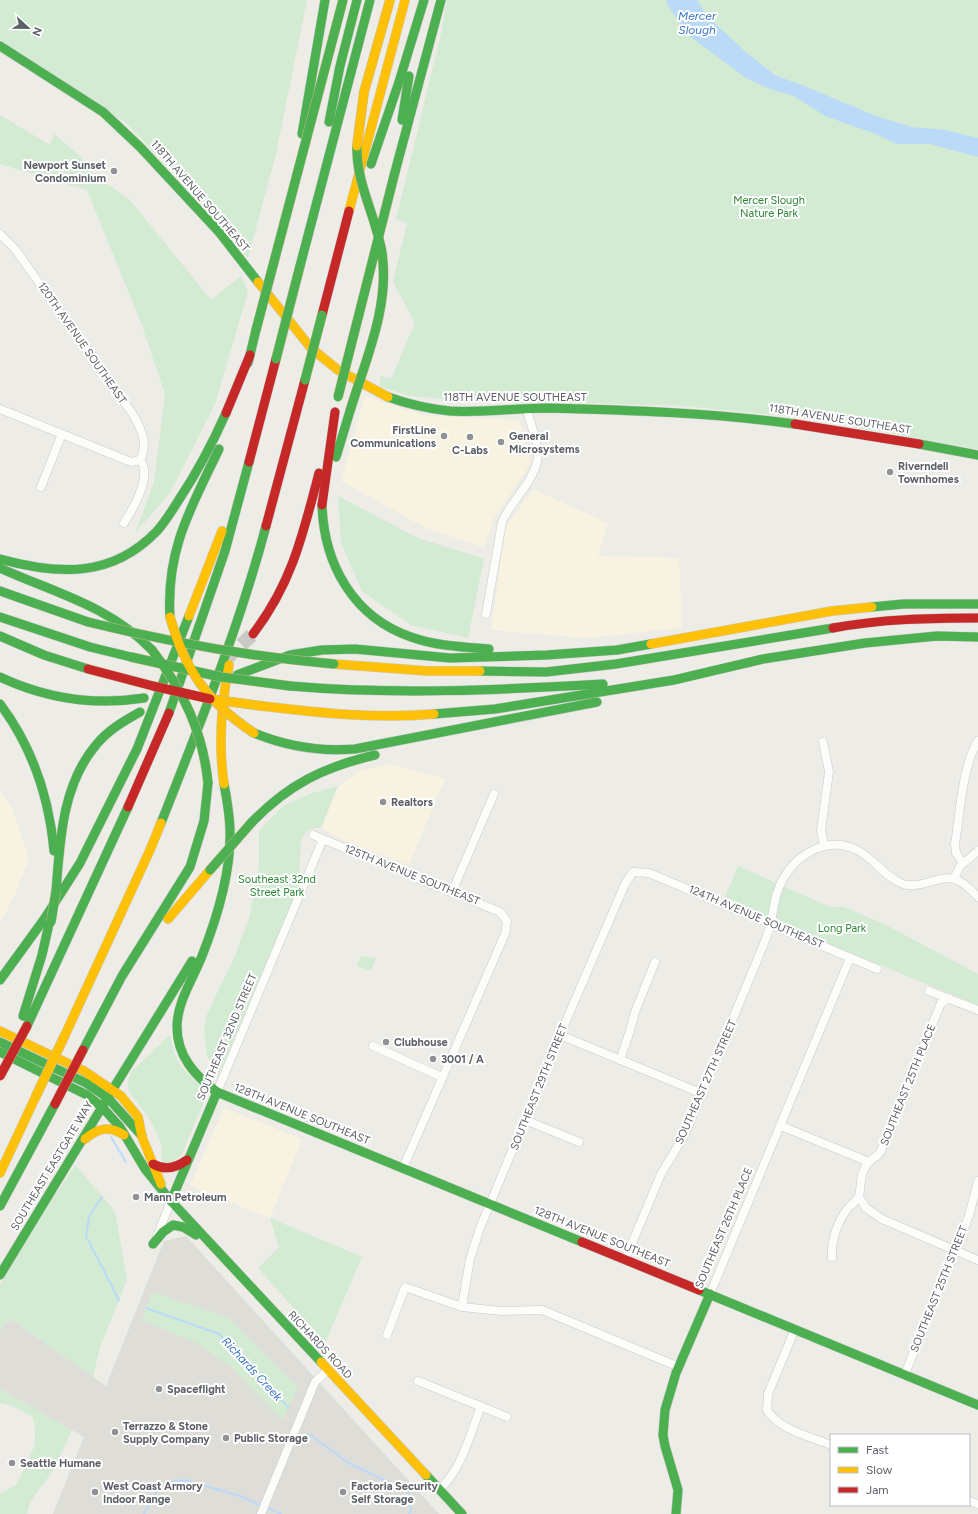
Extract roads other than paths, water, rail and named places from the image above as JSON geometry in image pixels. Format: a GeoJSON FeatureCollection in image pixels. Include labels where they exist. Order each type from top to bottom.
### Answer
{"type":"FeatureCollection","features":[{"type":"Feature","properties":{"kind":"main road"},"geometry":{"type":"LineString","coordinates":[[290,207],[325,0]]}},
{"type":"Feature","properties":{"kind":"main road"},"geometry":{"type":"LineString","coordinates":[[343,0],[290,207],[234,413],[175,545],[170,579],[170,616],[180,652],[192,675],[216,705],[238,723],[254,733],[282,744],[326,752],[372,747],[537,715]]}},
{"type":"Feature","properties":{"kind":"main road"},"geometry":{"type":"LineString","coordinates":[[300,266],[340,66],[357,0]]}},
{"type":"Feature","properties":{"kind":"main road"},"geometry":{"type":"LineString","coordinates":[[0,1074],[143,775],[174,699],[225,550],[266,401],[370,0]]}},
{"type":"Feature","properties":{"kind":"main road"},"geometry":{"type":"LineString","coordinates":[[323,528],[331,477],[378,315],[382,286],[383,266],[379,240],[361,183],[357,150],[358,133],[364,99],[390,0]]}},
{"type":"Feature","properties":{"kind":"main road"},"geometry":{"type":"LineString","coordinates":[[0,1173],[150,850],[208,702],[243,602],[264,534],[405,0]]}},
{"type":"Feature","properties":{"kind":"main road"},"geometry":{"type":"LineString","coordinates":[[395,172],[404,101],[424,0]]}},
{"type":"Feature","properties":{"kind":"main road"},"geometry":{"type":"LineString","coordinates":[[441,0],[395,172],[338,397],[322,504],[323,528],[331,561],[346,590],[371,616],[385,626],[403,634],[436,643],[547,655]]}},
{"type":"Feature","properties":{"kind":"main road"},"geometry":{"type":"LineString","coordinates":[[348,220],[359,199],[419,20]]}},
{"type":"Feature","properties":{"kind":"main road","name":"118TH AVENUE SOUTHEAST"},"geometry":{"type":"LineString","coordinates":[[0,46],[103,112],[126,133],[219,232],[302,338],[338,370],[376,391],[417,406],[452,411],[526,408],[630,410],[749,418],[902,440],[978,455]]}},
{"type":"Feature","properties":{"kind":"main road"},"geometry":{"type":"LineString","coordinates":[[0,559],[42,570],[72,572],[96,567],[122,558],[150,538],[167,519],[210,448],[230,407],[250,355]]}},
{"type":"Feature","properties":{"kind":"main road"},"geometry":{"type":"LineString","coordinates":[[0,980],[45,918],[80,864],[137,749],[222,530],[266,401]]}},
{"type":"Feature","properties":{"kind":"main road"},"geometry":{"type":"LineString","coordinates":[[253,634],[275,605],[292,571],[335,412]]}},
{"type":"Feature","properties":{"kind":"main road"},"geometry":{"type":"LineString","coordinates":[[0,568],[92,606],[128,628],[152,650],[172,676],[190,706],[205,753],[208,783],[204,821],[197,849],[190,867],[107,1003],[0,1206]]}},
{"type":"Feature","properties":{"kind":"main road"},"geometry":{"type":"LineString","coordinates":[[0,591],[88,622],[219,652],[281,660],[428,671],[546,672],[616,664],[872,621],[911,618],[978,618]]}},
{"type":"Feature","properties":{"kind":"main road"},"geometry":{"type":"LineString","coordinates":[[215,914],[224,878],[231,839],[220,748],[219,723],[222,697],[243,602]]}},
{"type":"Feature","properties":{"kind":"main road"},"geometry":{"type":"LineString","coordinates":[[237,675],[290,655],[322,650],[355,649],[450,658],[547,655],[617,650],[832,611],[902,604],[978,604]]}},
{"type":"Feature","properties":{"kind":"main road"},"geometry":{"type":"LineString","coordinates":[[0,617],[90,647],[131,657],[221,677],[290,686],[339,690],[426,692],[504,690],[674,680]]}},
{"type":"Feature","properties":{"kind":"main road"},"geometry":{"type":"LineString","coordinates":[[0,636],[44,654],[88,669],[128,680],[221,701],[326,714],[409,716],[502,708],[674,680],[763,659],[865,643],[937,636],[978,637]]}},
{"type":"Feature","properties":{"kind":"main road"},"geometry":{"type":"LineString","coordinates":[[107,1003],[158,932],[210,870],[252,822],[278,796],[295,784],[337,765],[537,715],[630,694],[713,670]]}},
{"type":"Feature","properties":{"kind":"main road"},"geometry":{"type":"LineString","coordinates":[[0,677],[33,692],[71,701],[111,703],[144,698]]}},
{"type":"Feature","properties":{"kind":"main road"},"geometry":{"type":"LineString","coordinates":[[0,704],[18,730],[31,753],[44,788],[53,841],[54,891]]}},
{"type":"Feature","properties":{"kind":"main road"},"geometry":{"type":"LineString","coordinates":[[24,1024],[51,922],[65,809],[77,773],[87,756],[106,734],[120,723],[140,712]]}},
{"type":"Feature","properties":{"kind":"main road","name":"SOUTHEAST EASTGATE WAY"},"geometry":{"type":"LineString","coordinates":[[0,1275],[77,1146],[200,949],[215,914]]}},
{"type":"Feature","properties":{"kind":"main road","name":"128TH AVENUE SOUTHEAST"},"geometry":{"type":"LineString","coordinates":[[215,914],[208,941],[184,997],[178,1016],[177,1028],[178,1042],[188,1066],[207,1085],[217,1092],[978,1405]]}},
{"type":"Feature","properties":{"kind":"main road","name":"RICHARDS ROAD"},"geometry":{"type":"LineString","coordinates":[[0,1032],[84,1071],[113,1089],[126,1101],[138,1117],[142,1136],[163,1190]]}},
{"type":"Feature","properties":{"kind":"main road","name":"RICHARDS ROAD"},"geometry":{"type":"LineString","coordinates":[[0,1042],[86,1083],[108,1098],[142,1136]]}},
{"type":"Feature","properties":{"kind":"main road","name":"RICHARDS ROAD"},"geometry":{"type":"LineString","coordinates":[[0,1052],[87,1095],[102,1107],[120,1127],[145,1169],[171,1201],[213,1248],[462,1514]]}},
{"type":"Feature","properties":{"kind":"main road","name":"SOUTHEAST 32ND STREET"},"geometry":{"type":"LineString","coordinates":[[171,1201],[187,1160],[217,1092]]}},
{"type":"Feature","properties":{"kind":"main road"},"geometry":{"type":"LineString","coordinates":[[77,1146],[96,1130],[107,1127],[115,1128],[127,1139]]}},
{"type":"Feature","properties":{"kind":"main road"},"geometry":{"type":"LineString","coordinates":[[153,1164],[164,1169],[178,1166],[187,1160]]}},
{"type":"Feature","properties":{"kind":"main road"},"geometry":{"type":"LineString","coordinates":[[153,1244],[163,1232],[173,1225],[184,1227],[213,1248]]}},
{"type":"Feature","properties":{"kind":"main road","name":"SOUTHEAST 26TH PLACE"},"geometry":{"type":"LineString","coordinates":[[676,1514],[679,1488],[678,1479],[666,1449],[663,1436],[663,1422],[671,1389],[679,1367],[710,1294]]}},
{"type":"Feature","properties":{"kind":"street","name":"120TH AVENUE SOUTHEAST"},"geometry":{"type":"LineString","coordinates":[[0,234],[15,249],[135,419],[142,434],[144,446],[140,460]]}},
{"type":"Feature","properties":{"kind":"street"},"geometry":{"type":"LineString","coordinates":[[0,408],[131,462],[140,460],[144,467],[145,480],[124,523]]}},
{"type":"Feature","properties":{"kind":"street"},"geometry":{"type":"LineString","coordinates":[[486,614],[502,522],[506,512],[530,478],[537,463],[537,447],[526,408]]}},
{"type":"Feature","properties":{"kind":"street"},"geometry":{"type":"LineString","coordinates":[[41,487],[62,434]]}},
{"type":"Feature","properties":{"kind":"street"},"geometry":{"type":"LineString","coordinates":[[963,863],[956,853],[955,844],[967,773],[971,757],[978,741]]}},
{"type":"Feature","properties":{"kind":"street"},"geometry":{"type":"LineString","coordinates":[[823,742],[829,772],[821,830],[824,845],[840,845],[857,850],[889,877],[909,886],[944,879],[954,879],[962,883],[978,897]]}},
{"type":"Feature","properties":{"kind":"street"},"geometry":{"type":"LineString","coordinates":[[452,892],[494,794]]}},
{"type":"Feature","properties":{"kind":"street","name":"125TH AVENUE SOUTHEAST"},"geometry":{"type":"LineString","coordinates":[[313,835],[500,912],[507,920],[505,934],[465,1030],[442,1076]]}},
{"type":"Feature","properties":{"kind":"street","name":"SOUTHEAST 32ND STREET"},"geometry":{"type":"LineString","coordinates":[[217,1092],[323,839]]}},
{"type":"Feature","properties":{"kind":"street","name":"SOUTHEAST 27TH STREET"},"geometry":{"type":"LineString","coordinates":[[625,1260],[662,1173],[683,1139],[703,1094],[771,924],[775,897],[783,880],[806,854],[824,845]]}},
{"type":"Feature","properties":{"kind":"street"},"geometry":{"type":"LineString","coordinates":[[954,879],[957,870],[963,863],[978,851]]}},
{"type":"Feature","properties":{"kind":"street","name":"124TH AVENUE SOUTHEAST"},"geometry":{"type":"LineString","coordinates":[[633,872],[649,873],[877,969]]}},
{"type":"Feature","properties":{"kind":"street","name":"SOUTHEAST 29TH STREET"},"geometry":{"type":"LineString","coordinates":[[462,1307],[470,1259],[490,1204],[625,884],[633,872]]}},
{"type":"Feature","properties":{"kind":"street","name":"SOUTHEAST 26TH PLACE"},"geometry":{"type":"LineString","coordinates":[[710,1294],[850,958]]}},
{"type":"Feature","properties":{"kind":"street"},"geometry":{"type":"LineString","coordinates":[[620,1060],[635,1012],[655,962]]}},
{"type":"Feature","properties":{"kind":"street"},"geometry":{"type":"LineString","coordinates":[[929,991],[978,1010]]}},
{"type":"Feature","properties":{"kind":"street","name":"SOUTHEAST 25TH PLACE"},"geometry":{"type":"LineString","coordinates":[[860,1197],[861,1179],[869,1162],[876,1158],[881,1150],[941,1003],[949,998]]}},
{"type":"Feature","properties":{"kind":"street"},"geometry":{"type":"LineString","coordinates":[[560,1035],[703,1094]]}},
{"type":"Feature","properties":{"kind":"street"},"geometry":{"type":"LineString","coordinates":[[373,1046],[442,1076],[403,1168]]}},
{"type":"Feature","properties":{"kind":"street"},"geometry":{"type":"LineString","coordinates":[[525,1120],[579,1142]]}},
{"type":"Feature","properties":{"kind":"street"},"geometry":{"type":"LineString","coordinates":[[781,1126],[869,1162]]}},
{"type":"Feature","properties":{"kind":"street","name":"SOUTHEAST 25TH STREET"},"geometry":{"type":"LineString","coordinates":[[905,1374],[969,1216],[978,1181]]}},
{"type":"Feature","properties":{"kind":"street"},"geometry":{"type":"LineString","coordinates":[[832,1257],[832,1241],[844,1214],[860,1197],[866,1208],[873,1214],[978,1260]]}},
{"type":"Feature","properties":{"kind":"street","name":"SOUTHEAST 32ND STREET"},"geometry":{"type":"LineString","coordinates":[[153,1244],[171,1201]]}},
{"type":"Feature","properties":{"kind":"street"},"geometry":{"type":"LineString","coordinates":[[387,1335],[405,1287],[462,1307],[501,1311],[542,1310],[679,1367]]}},
{"type":"Feature","properties":{"kind":"street"},"geometry":{"type":"LineString","coordinates":[[795,1329],[767,1401],[767,1410],[777,1421],[830,1445]]}},
{"type":"Feature","properties":{"kind":"street"},"geometry":{"type":"LineString","coordinates":[[261,1514],[315,1382],[317,1378],[328,1370]]}},
{"type":"Feature","properties":{"kind":"street"},"geometry":{"type":"LineString","coordinates":[[418,1381],[507,1417]]}},
{"type":"Feature","properties":{"kind":"street"},"geometry":{"type":"LineString","coordinates":[[440,1490],[455,1471],[481,1406]]}},
{"type":"Feature","properties":{"kind":"water","name":"Mercer Slough"},"geometry":{"type":"Polygon","coordinates":[[[667,0],[697,0],[708,17],[747,53],[776,76],[797,83],[876,116],[912,127],[945,130],[978,138],[978,157],[930,144],[896,144],[876,134],[825,116],[794,96],[770,89],[746,78],[688,35],[667,4],[667,0]]]}},
{"type":"Feature","properties":{"kind":"waterway","name":"Richards Creek"},"geometry":{"type":"LineString","coordinates":[[111,1137],[126,1162]]}},
{"type":"Feature","properties":{"kind":"waterway","name":"Richards Creek"},"geometry":{"type":"LineString","coordinates":[[102,1197],[89,1217],[86,1236],[119,1300]]}},
{"type":"Feature","properties":{"kind":"waterway","name":"Richards Creek"},"geometry":{"type":"LineString","coordinates":[[146,1308],[219,1334],[289,1408]]}},
{"type":"Feature","properties":{"kind":"waterway","name":"Richards Creek"},"geometry":{"type":"LineString","coordinates":[[308,1433],[347,1462],[408,1492],[411,1510],[409,1514]]}},
{"type":"Feature","properties":{"kind":"waterway"},"geometry":{"type":"LineString","coordinates":[[144,1514],[157,1490],[171,1482],[185,1480],[240,1496],[262,1506]]}},
{"type":"Feature","properties":{"kind":"waterway"},"geometry":{"type":"LineString","coordinates":[[266,1507],[281,1514]]}},
{"type":"Feature","properties":{"kind":"tunnel"},"geometry":{"type":"LineString","coordinates":[[226,659],[253,634]]}},
{"type":"Feature","properties":{"kind":"place","name":"Newport Sunset Condominium"},"geometry":{"type":"Point","coordinates":[114,171]}},
{"type":"Feature","properties":{"kind":"place","name":"FirstLine Communications"},"geometry":{"type":"Point","coordinates":[444,436]}},
{"type":"Feature","properties":{"kind":"place","name":"C-Labs"},"geometry":{"type":"Point","coordinates":[470,437]}},
{"type":"Feature","properties":{"kind":"place","name":"General Microsystems"},"geometry":{"type":"Point","coordinates":[501,442]}},
{"type":"Feature","properties":{"kind":"place","name":"Riverndell Townhomes"},"geometry":{"type":"Point","coordinates":[890,472]}},
{"type":"Feature","properties":{"kind":"place","name":"Realtors"},"geometry":{"type":"Point","coordinates":[383,802]}},
{"type":"Feature","properties":{"kind":"place","name":"Clubhouse"},"geometry":{"type":"Point","coordinates":[386,1042]}},
{"type":"Feature","properties":{"kind":"place","name":"3001 / A"},"geometry":{"type":"Point","coordinates":[433,1059]}},
{"type":"Feature","properties":{"kind":"place","name":"Mann Petroleum"},"geometry":{"type":"Point","coordinates":[136,1197]}},
{"type":"Feature","properties":{"kind":"place","name":"Spaceflight"},"geometry":{"type":"Point","coordinates":[159,1389]}},
{"type":"Feature","properties":{"kind":"place","name":"Terrazzo & Stone Supply Company"},"geometry":{"type":"Point","coordinates":[115,1432]}},
{"type":"Feature","properties":{"kind":"place","name":"Public Storage"},"geometry":{"type":"Point","coordinates":[226,1438]}},
{"type":"Feature","properties":{"kind":"place","name":"Seattle Humane"},"geometry":{"type":"Point","coordinates":[12,1463]}},
{"type":"Feature","properties":{"kind":"place","name":"West Coast Armory Indoor Range"},"geometry":{"type":"Point","coordinates":[95,1492]}},
{"type":"Feature","properties":{"kind":"place","name":"Factoria Security Self Storage"},"geometry":{"type":"Point","coordinates":[343,1492]}},
{"type":"Feature","properties":{"kind":"park label","name":"Mercer Slough Nature Park"},"geometry":{"type":"Point","coordinates":[769,206]}},
{"type":"Feature","properties":{"kind":"park label","name":"Southeast 32nd Street Park"},"geometry":{"type":"Point","coordinates":[277,885]}},
{"type":"Feature","properties":{"kind":"park label","name":"Long Park"},"geometry":{"type":"Point","coordinates":[842,928]}}]}
